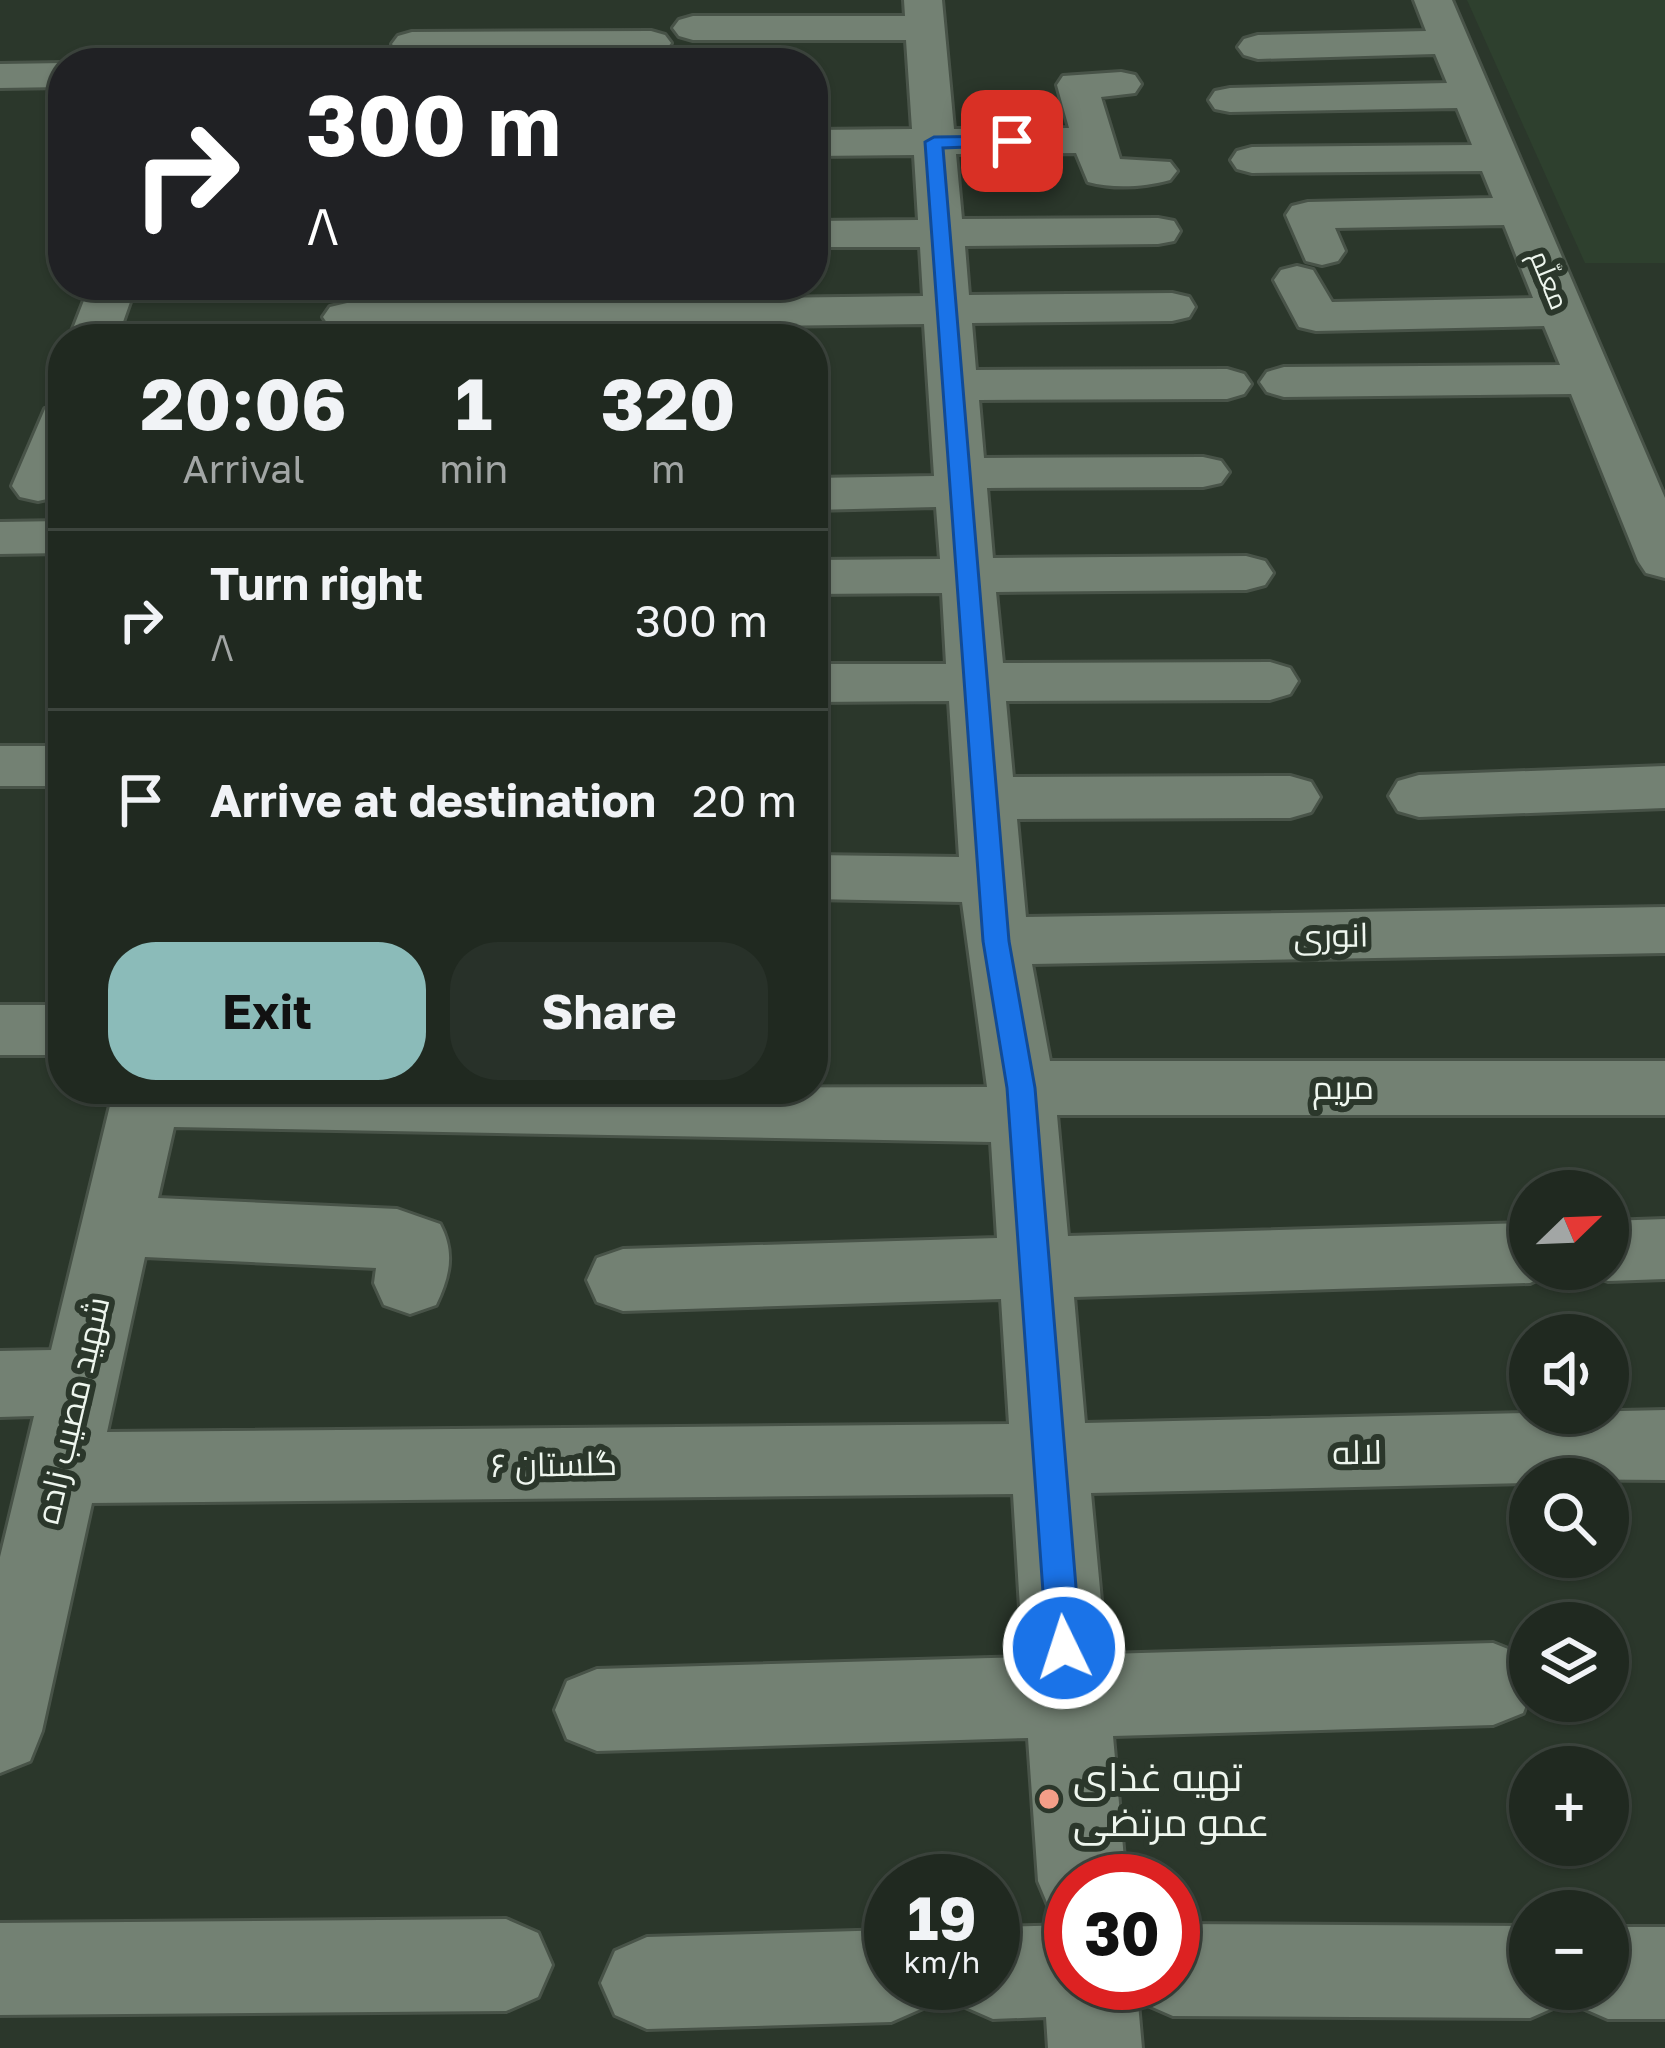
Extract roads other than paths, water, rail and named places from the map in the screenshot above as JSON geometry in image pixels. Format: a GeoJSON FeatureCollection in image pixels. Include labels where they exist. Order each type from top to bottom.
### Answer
{"type":"FeatureCollection","features":[{"type":"Feature","properties":{"kind":"street"},"geometry":{"type":"LineString","coordinates":[[411,48],[424,0]]}},
{"type":"Feature","properties":{"kind":"street"},"geometry":{"type":"LineString","coordinates":[[693,28],[924,14],[994,910],[1022,1101],[1080,1854]]}},
{"type":"Feature","properties":{"kind":"street"},"geometry":{"type":"LineString","coordinates":[[1258,47],[1442,21]]}},
{"type":"Feature","properties":{"kind":"street","name":"معلّم"},"geometry":{"type":"LineString","coordinates":[[1442,21],[1665,560]]}},
{"type":"Feature","properties":{"kind":"street"},"geometry":{"type":"LineString","coordinates":[[554,48],[651,44]]}},
{"type":"Feature","properties":{"kind":"street"},"geometry":{"type":"LineString","coordinates":[[0,76],[48,75]]}},
{"type":"Feature","properties":{"kind":"street"},"geometry":{"type":"LineString","coordinates":[[1230,100],[1472,95]]}},
{"type":"Feature","properties":{"kind":"street"},"geometry":{"type":"LineString","coordinates":[[828,143],[934,142],[1088,129],[1130,101]]}},
{"type":"Feature","properties":{"kind":"street"},"geometry":{"type":"LineString","coordinates":[[1088,129],[1103,173],[1155,171]]}},
{"type":"Feature","properties":{"kind":"street"},"geometry":{"type":"LineString","coordinates":[[1252,160],[1499,158]]}},
{"type":"Feature","properties":{"kind":"street"},"geometry":{"type":"LineString","coordinates":[[1521,212],[1311,266],[1561,310]]}},
{"type":"Feature","properties":{"kind":"street"},"geometry":{"type":"LineString","coordinates":[[828,234],[1158,231]]}},
{"type":"Feature","properties":{"kind":"street"},"geometry":{"type":"LineString","coordinates":[[348,314],[1172,307]]}},
{"type":"Feature","properties":{"kind":"street"},"geometry":{"type":"LineString","coordinates":[[1284,382],[1590,380]]}},
{"type":"Feature","properties":{"kind":"street"},"geometry":{"type":"LineString","coordinates":[[953,385],[1227,384]]}},
{"type":"Feature","properties":{"kind":"street"},"geometry":{"type":"LineString","coordinates":[[38,486],[48,459]]}},
{"type":"Feature","properties":{"kind":"street"},"geometry":{"type":"LineString","coordinates":[[828,493],[1203,472]]}},
{"type":"Feature","properties":{"kind":"street"},"geometry":{"type":"LineString","coordinates":[[0,538],[48,537]]}},
{"type":"Feature","properties":{"kind":"street"},"geometry":{"type":"LineString","coordinates":[[828,577],[1246,573]]}},
{"type":"Feature","properties":{"kind":"street"},"geometry":{"type":"LineString","coordinates":[[828,683],[1270,681]]}},
{"type":"Feature","properties":{"kind":"street"},"geometry":{"type":"LineString","coordinates":[[0,766],[48,766]]}},
{"type":"Feature","properties":{"kind":"street"},"geometry":{"type":"LineString","coordinates":[[1419,796],[1665,788]]}},
{"type":"Feature","properties":{"kind":"street"},"geometry":{"type":"LineString","coordinates":[[985,798],[1290,797]]}},
{"type":"Feature","properties":{"kind":"street","name":"انوری"},"geometry":{"type":"LineString","coordinates":[[828,881],[994,910],[1665,930]]}},
{"type":"Feature","properties":{"kind":"street"},"geometry":{"type":"LineString","coordinates":[[0,1030],[48,1030]]}},
{"type":"Feature","properties":{"kind":"street","name":"مریم"},"geometry":{"type":"LineString","coordinates":[[828,1099],[1022,1101],[1665,1088]]}},
{"type":"Feature","properties":{"kind":"street","name":"شهید مصیب زاده"},"geometry":{"type":"LineString","coordinates":[[0,1731],[144,1104]]}},
{"type":"Feature","properties":{"kind":"street"},"geometry":{"type":"LineString","coordinates":[[113,1226],[407,1241],[415,1245],[410,1282]]}},
{"type":"Feature","properties":{"kind":"street"},"geometry":{"type":"LineString","coordinates":[[1629,1250],[1665,1249]]}},
{"type":"Feature","properties":{"kind":"street"},"geometry":{"type":"LineString","coordinates":[[623,1280],[1509,1254]]}},
{"type":"Feature","properties":{"kind":"street"},"geometry":{"type":"LineString","coordinates":[[0,1384],[78,1382]]}},
{"type":"Feature","properties":{"kind":"street","name":"لاله"},"geometry":{"type":"LineString","coordinates":[[1049,1459],[1665,1445]]}},
{"type":"Feature","properties":{"kind":"street","name":"گلستان ۶"},"geometry":{"type":"LineString","coordinates":[[59,1468],[1049,1459]]}},
{"type":"Feature","properties":{"kind":"street"},"geometry":{"type":"LineString","coordinates":[[597,1710],[1493,1684]]}},
{"type":"Feature","properties":{"kind":"street"},"geometry":{"type":"LineString","coordinates":[[0,1970],[506,1965]]}},
{"type":"Feature","properties":{"kind":"street"},"geometry":{"type":"LineString","coordinates":[[1200,1970],[1509,1972]]}},
{"type":"Feature","properties":{"kind":"street"},"geometry":{"type":"LineString","coordinates":[[1629,1973],[1665,1973]]}},
{"type":"Feature","properties":{"kind":"street"},"geometry":{"type":"LineString","coordinates":[[647,1984],[864,1977]]}},
{"type":"Feature","properties":{"kind":"street"},"geometry":{"type":"LineString","coordinates":[[1092,2010],[1095,2048]]}},
{"type":"Feature","properties":{"kind":"place","name":"تهیه غذای عمو مرتضی"},"geometry":{"type":"Point","coordinates":[1049,1799]}}]}
